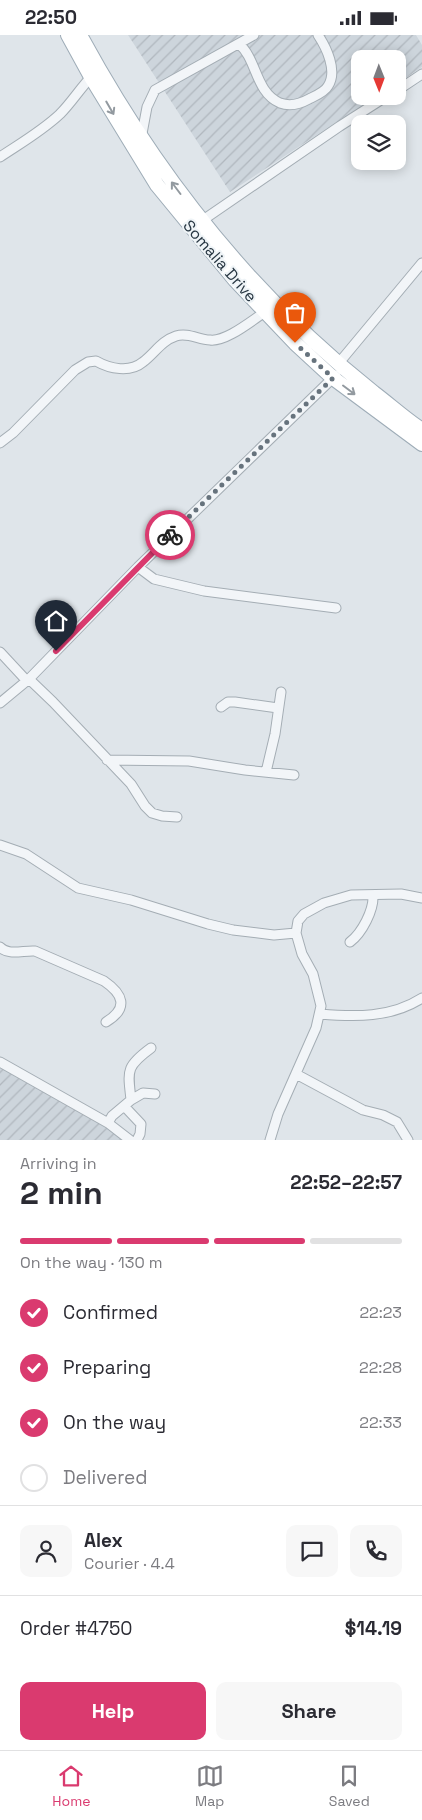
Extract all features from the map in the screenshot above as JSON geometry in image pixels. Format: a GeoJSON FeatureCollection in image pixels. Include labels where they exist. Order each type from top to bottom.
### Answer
{"type":"FeatureCollection","features":[{"type":"Feature","properties":{"kind":"main road","name":"Somalia Drive"},"geometry":{"type":"LineString","coordinates":[[68,35],[95,73],[138,144],[157,185],[235,280],[295,343],[338,370],[422,430]]}},
{"type":"Feature","properties":{"kind":"main road","name":"Somalia Drive"},"geometry":{"type":"LineString","coordinates":[[80,35],[95,73]]}},
{"type":"Feature","properties":{"kind":"main road","name":"Somalia Drive"},"geometry":{"type":"LineString","coordinates":[[138,144],[275,305],[338,370],[422,444]]}},
{"type":"Feature","properties":{"kind":"street"},"geometry":{"type":"LineString","coordinates":[[138,144],[147,107],[155,90],[254,35]]}},
{"type":"Feature","properties":{"kind":"street"},"geometry":{"type":"LineString","coordinates":[[239,44],[246,50],[266,92],[280,103],[298,105],[318,95],[328,86],[332,74],[329,58],[318,35]]}},
{"type":"Feature","properties":{"kind":"street"},"geometry":{"type":"LineString","coordinates":[[0,157],[22,144],[51,122],[72,102],[95,73]]}},
{"type":"Feature","properties":{"kind":"street"},"geometry":{"type":"LineString","coordinates":[[406,85],[422,74]]}},
{"type":"Feature","properties":{"kind":"street"},"geometry":{"type":"LineString","coordinates":[[203,220],[374,105]]}},
{"type":"Feature","properties":{"kind":"street"},"geometry":{"type":"LineString","coordinates":[[0,703],[28,679],[138,567],[338,370],[422,263]]}},
{"type":"Feature","properties":{"kind":"street"},"geometry":{"type":"LineString","coordinates":[[0,443],[13,433],[75,369],[96,361],[103,365],[120,369],[135,366],[143,362],[165,341],[178,335],[192,335],[212,341],[222,339],[265,312]]}},
{"type":"Feature","properties":{"kind":"street"},"geometry":{"type":"LineString","coordinates":[[138,567],[154,579],[204,591],[336,608]]}},
{"type":"Feature","properties":{"kind":"street"},"geometry":{"type":"LineString","coordinates":[[0,652],[53,702],[131,785],[145,807],[152,813],[177,817]]}},
{"type":"Feature","properties":{"kind":"street"},"geometry":{"type":"LineString","coordinates":[[266,772],[281,692]]}},
{"type":"Feature","properties":{"kind":"street"},"geometry":{"type":"LineString","coordinates":[[221,707],[228,702],[235,702],[278,708]]}},
{"type":"Feature","properties":{"kind":"street"},"geometry":{"type":"LineString","coordinates":[[107,760],[189,761],[294,775]]}},
{"type":"Feature","properties":{"kind":"street"},"geometry":{"type":"LineString","coordinates":[[0,845],[26,854],[78,887],[131,900],[233,930],[274,935],[296,933]]}},
{"type":"Feature","properties":{"kind":"street"},"geometry":{"type":"LineString","coordinates":[[270,1140],[278,1114],[316,1028],[320,1014],[320,997],[313,974],[302,953],[296,933],[298,921],[304,913],[351,895],[401,894],[422,898]]}},
{"type":"Feature","properties":{"kind":"street"},"geometry":{"type":"LineString","coordinates":[[350,942],[357,935],[371,912],[373,895]]}},
{"type":"Feature","properties":{"kind":"street"},"geometry":{"type":"LineString","coordinates":[[0,947],[3,950],[13,952],[35,951],[104,981],[119,993],[121,1001],[120,1009],[115,1016],[106,1022]]}},
{"type":"Feature","properties":{"kind":"street"},"geometry":{"type":"LineString","coordinates":[[320,1014],[360,1017],[402,1009],[422,998]]}},
{"type":"Feature","properties":{"kind":"street"},"geometry":{"type":"LineString","coordinates":[[137,1140],[141,1125],[128,1104],[128,1072],[132,1065],[151,1048]]}},
{"type":"Feature","properties":{"kind":"street"},"geometry":{"type":"LineString","coordinates":[[0,1062],[108,1123],[130,1140]]}},
{"type":"Feature","properties":{"kind":"street"},"geometry":{"type":"LineString","coordinates":[[296,1074],[363,1110],[383,1115],[397,1122],[408,1140]]}},
{"type":"Feature","properties":{"kind":"street"},"geometry":{"type":"LineString","coordinates":[[108,1123],[112,1117],[143,1093],[155,1094]]}},
{"type":"Feature","properties":{"kind":"shaded area"},"geometry":{"type":"Polygon","coordinates":[[[128,35],[416,35],[422,45],[422,67],[406,78],[406,50],[351,50],[351,105],[362,105],[230,192],[128,35]]]}},
{"type":"Feature","properties":{"kind":"shaded area"},"geometry":{"type":"Polygon","coordinates":[[[0,1064],[134,1140],[0,1140],[0,1064]]]}},
{"type":"Feature","properties":{"kind":"way so far"},"geometry":{"type":"LineString","coordinates":[[170,535],[333,378],[295,343]]}},
{"type":"Feature","properties":{"kind":"route"},"geometry":{"type":"LineString","coordinates":[[56,651],[170,535]]}}]}
